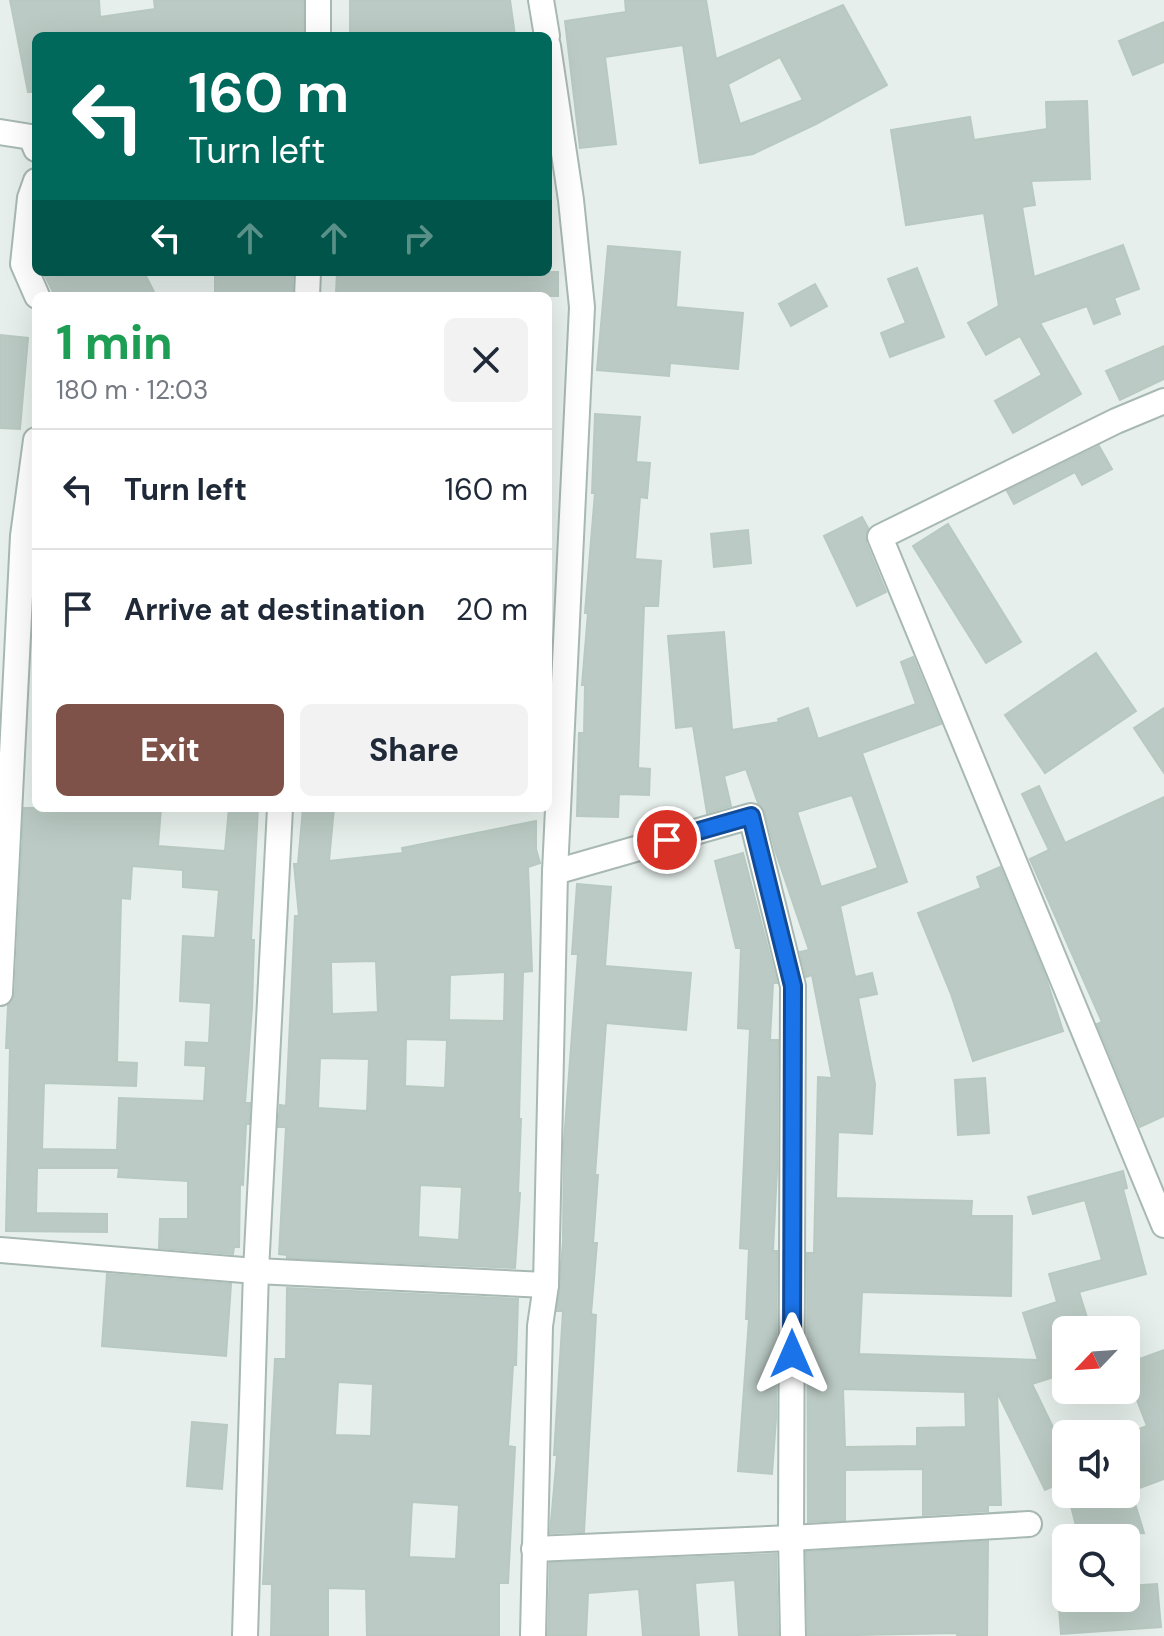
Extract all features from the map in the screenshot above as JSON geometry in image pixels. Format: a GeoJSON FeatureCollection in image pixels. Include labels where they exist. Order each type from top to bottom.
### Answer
{"type":"FeatureCollection","features":[{"type":"Feature","properties":{"kind":"street"},"geometry":{"type":"LineString","coordinates":[[318,0],[318,32]]}},
{"type":"Feature","properties":{"kind":"street"},"geometry":{"type":"LineString","coordinates":[[541,0],[546,32]]}},
{"type":"Feature","properties":{"kind":"street"},"geometry":{"type":"LineString","coordinates":[[533,1636],[540,1326],[546,1285],[555,872],[582,307],[571,200],[552,73]]}},
{"type":"Feature","properties":{"kind":"street"},"geometry":{"type":"LineString","coordinates":[[0,132],[32,139]]}},
{"type":"Feature","properties":{"kind":"street"},"geometry":{"type":"LineString","coordinates":[[32,192],[23,264],[35,292]]}},
{"type":"Feature","properties":{"kind":"street"},"geometry":{"type":"LineString","coordinates":[[1164,401],[1116,421],[880,537],[1164,1225]]}},
{"type":"Feature","properties":{"kind":"street"},"geometry":{"type":"LineString","coordinates":[[0,993],[23,536],[32,470]]}},
{"type":"Feature","properties":{"kind":"street"},"geometry":{"type":"LineString","coordinates":[[245,1636],[256,1271],[280,812]]}},
{"type":"Feature","properties":{"kind":"street"},"geometry":{"type":"LineString","coordinates":[[555,872],[751,816],[793,986],[793,1636]]}},
{"type":"Feature","properties":{"kind":"street"},"geometry":{"type":"LineString","coordinates":[[0,1250],[256,1271],[546,1285]]}},
{"type":"Feature","properties":{"kind":"street"},"geometry":{"type":"LineString","coordinates":[[534,1549],[1029,1524]]}},
{"type":"Feature","properties":{"kind":"building"},"geometry":{"type":"Polygon","coordinates":[[[10,0],[99,0],[100,17],[155,9],[154,0],[303,0],[303,32],[32,32],[32,92],[28,92],[10,0]]]}},
{"type":"Feature","properties":{"kind":"building"},"geometry":{"type":"Polygon","coordinates":[[[350,0],[510,0],[514,32],[449,32],[350,32],[350,0]]]}},
{"type":"Feature","properties":{"kind":"building"},"geometry":{"type":"Polygon","coordinates":[[[625,0],[706,0],[716,59],[843,5],[887,85],[753,154],[700,163],[683,45],[605,57],[616,144],[580,148],[565,21],[626,12],[625,0]],[[780,57],[728,84],[740,124],[803,100],[780,57]]]}},
{"type":"Feature","properties":{"kind":"building"},"geometry":{"type":"Polygon","coordinates":[[[1164,22],[1164,62],[1133,75],[1119,41],[1164,22]]]}},
{"type":"Feature","properties":{"kind":"building"},"geometry":{"type":"Polygon","coordinates":[[[1087,101],[1090,179],[1031,181],[1035,205],[1022,207],[1034,277],[1123,245],[1139,289],[1114,298],[1120,314],[1094,324],[1087,306],[1040,323],[1081,394],[1013,433],[995,401],[1042,375],[1020,336],[986,355],[968,323],[999,306],[984,213],[906,225],[891,130],[970,117],[974,140],[1047,129],[1046,102],[1087,101]]]}},
{"type":"Feature","properties":{"kind":"building"},"geometry":{"type":"Polygon","coordinates":[[[608,246],[680,252],[676,307],[743,313],[738,369],[670,363],[669,376],[597,370],[608,246]]]}},
{"type":"Feature","properties":{"kind":"building"},"geometry":{"type":"Polygon","coordinates":[[[917,268],[944,337],[890,357],[881,333],[906,323],[888,279],[917,268]]]}},
{"type":"Feature","properties":{"kind":"building"},"geometry":{"type":"Polygon","coordinates":[[[552,272],[558,272],[558,296],[552,296],[552,292],[336,292],[337,276],[552,276],[552,272]]]}},
{"type":"Feature","properties":{"kind":"building"},"geometry":{"type":"Polygon","coordinates":[[[45,276],[146,276],[154,292],[53,292],[45,276]]]}},
{"type":"Feature","properties":{"kind":"building"},"geometry":{"type":"Polygon","coordinates":[[[215,276],[293,276],[292,292],[215,292],[215,276]]]}},
{"type":"Feature","properties":{"kind":"building"},"geometry":{"type":"Polygon","coordinates":[[[815,284],[827,306],[791,326],[779,304],[815,284]]]}},
{"type":"Feature","properties":{"kind":"building"},"geometry":{"type":"Polygon","coordinates":[[[0,335],[28,338],[20,429],[0,428],[0,335]]]}},
{"type":"Feature","properties":{"kind":"building"},"geometry":{"type":"Polygon","coordinates":[[[1164,346],[1164,379],[1120,400],[1106,371],[1164,346]]]}},
{"type":"Feature","properties":{"kind":"building"},"geometry":{"type":"Polygon","coordinates":[[[595,414],[640,417],[636,462],[650,463],[647,498],[640,497],[635,559],[661,561],[658,606],[644,606],[638,768],[650,769],[649,795],[619,794],[618,817],[577,816],[579,733],[584,733],[585,685],[582,685],[588,613],[585,613],[595,493],[592,493],[595,414]]]}},
{"type":"Feature","properties":{"kind":"building"},"geometry":{"type":"Polygon","coordinates":[[[1099,446],[1112,469],[1082,485],[1075,472],[1014,504],[1007,491],[1099,446]]]}},
{"type":"Feature","properties":{"kind":"building"},"geometry":{"type":"Polygon","coordinates":[[[862,517],[868,528],[866,543],[886,592],[857,606],[824,536],[862,517]]]}},
{"type":"Feature","properties":{"kind":"building"},"geometry":{"type":"Polygon","coordinates":[[[948,524],[1021,642],[986,663],[913,546],[948,524]]]}},
{"type":"Feature","properties":{"kind":"building"},"geometry":{"type":"Polygon","coordinates":[[[748,530],[751,563],[714,567],[711,534],[748,530]]]}},
{"type":"Feature","properties":{"kind":"building"},"geometry":{"type":"Polygon","coordinates":[[[724,632],[732,730],[779,722],[778,719],[808,708],[818,739],[916,704],[901,662],[913,657],[941,724],[862,753],[907,882],[840,906],[855,977],[872,973],[877,994],[858,998],[875,1084],[872,1134],[838,1132],[836,1198],[972,1201],[971,1216],[1012,1216],[1011,1296],[862,1292],[859,1354],[1038,1360],[1023,1313],[1057,1302],[1049,1274],[1102,1260],[1085,1200],[1033,1214],[1028,1197],[1123,1171],[1127,1188],[1123,1189],[1146,1274],[1079,1292],[1087,1316],[1052,1316],[1052,1378],[1032,1384],[1052,1425],[1052,1487],[1045,1490],[997,1392],[1001,1505],[988,1505],[988,1511],[923,1515],[923,1469],[845,1470],[845,1520],[808,1522],[807,1253],[814,1253],[818,1077],[832,1078],[812,975],[806,977],[800,952],[809,950],[765,812],[758,803],[746,769],[724,776],[731,806],[707,813],[693,726],[676,728],[668,636],[724,632]],[[852,795],[797,812],[821,887],[878,868],[852,795]],[[843,1389],[845,1447],[917,1446],[917,1428],[966,1427],[965,1392],[843,1389]]]}},
{"type":"Feature","properties":{"kind":"building"},"geometry":{"type":"Polygon","coordinates":[[[1096,653],[1136,711],[1045,773],[1005,715],[1096,653]]]}},
{"type":"Feature","properties":{"kind":"building"},"geometry":{"type":"Polygon","coordinates":[[[1164,708],[1164,773],[1134,728],[1164,708]]]}},
{"type":"Feature","properties":{"kind":"building"},"geometry":{"type":"Polygon","coordinates":[[[1039,786],[1065,843],[1164,797],[1164,1116],[1140,1127],[1097,1024],[1102,1022],[1030,859],[1049,850],[1022,794],[1039,786]]]}},
{"type":"Feature","properties":{"kind":"building"},"geometry":{"type":"Polygon","coordinates":[[[24,808],[32,808],[32,812],[161,812],[158,846],[225,851],[229,812],[258,812],[251,940],[254,940],[252,1008],[245,1103],[250,1103],[249,1124],[246,1124],[243,1185],[240,1184],[239,1247],[234,1247],[233,1254],[159,1248],[160,1219],[188,1219],[188,1181],[118,1177],[119,1168],[37,1168],[36,1213],[107,1214],[107,1232],[6,1231],[8,1005],[15,994],[24,808]],[[132,866],[130,899],[121,898],[117,1062],[137,1063],[136,1086],[44,1083],[42,1149],[117,1150],[119,1098],[204,1101],[206,1066],[185,1065],[186,1042],[209,1043],[211,1003],[180,1001],[183,936],[215,938],[219,890],[183,887],[183,870],[132,866]]]}},
{"type":"Feature","properties":{"kind":"building"},"geometry":{"type":"Polygon","coordinates":[[[303,812],[334,812],[329,861],[403,853],[402,848],[536,821],[536,849],[540,863],[528,867],[532,971],[523,972],[520,1193],[515,1268],[287,1258],[287,1255],[279,1254],[286,1127],[278,1127],[280,1105],[286,1106],[295,916],[299,916],[294,864],[298,864],[303,812]],[[376,961],[331,962],[332,1014],[378,1012],[376,961]],[[505,972],[450,975],[449,1020],[504,1021],[505,972]],[[406,1039],[405,1086],[445,1088],[447,1040],[406,1039]],[[320,1058],[318,1108],[367,1111],[369,1059],[320,1058]],[[420,1185],[418,1237],[459,1240],[462,1187],[420,1185]]]}},
{"type":"Feature","properties":{"kind":"building"},"geometry":{"type":"Polygon","coordinates":[[[743,853],[777,983],[773,983],[770,1040],[778,1040],[773,1251],[777,1251],[776,1419],[772,1474],[738,1471],[749,1319],[746,1319],[749,1249],[740,1248],[750,1029],[738,1028],[741,948],[736,948],[715,861],[743,853]]]}},
{"type":"Feature","properties":{"kind":"building"},"geometry":{"type":"Polygon","coordinates":[[[1000,867],[1046,978],[1063,1031],[973,1061],[951,994],[918,913],[981,888],[977,877],[1000,867]]]}},
{"type":"Feature","properties":{"kind":"building"},"geometry":{"type":"Polygon","coordinates":[[[577,884],[611,887],[605,966],[691,973],[686,1030],[606,1023],[595,1175],[598,1175],[593,1243],[597,1243],[591,1314],[596,1315],[584,1532],[550,1533],[557,1455],[554,1455],[563,1311],[557,1311],[563,1242],[564,1141],[578,954],[572,954],[577,884]]]}},
{"type":"Feature","properties":{"kind":"building"},"geometry":{"type":"Polygon","coordinates":[[[985,1078],[989,1133],[958,1135],[955,1080],[985,1078]]]}},
{"type":"Feature","properties":{"kind":"building"},"geometry":{"type":"Polygon","coordinates":[[[107,1274],[231,1284],[226,1356],[102,1346],[107,1274]]]}},
{"type":"Feature","properties":{"kind":"building"},"geometry":{"type":"Polygon","coordinates":[[[287,1288],[518,1299],[516,1365],[513,1365],[508,1446],[515,1447],[508,1583],[499,1583],[499,1636],[367,1636],[366,1589],[328,1588],[328,1636],[271,1636],[272,1584],[263,1584],[275,1359],[286,1359],[287,1288]],[[338,1382],[335,1435],[371,1436],[373,1384],[338,1382]],[[412,1502],[409,1557],[456,1559],[459,1505],[412,1502]]]}},
{"type":"Feature","properties":{"kind":"building"},"geometry":{"type":"Polygon","coordinates":[[[1164,1350],[1164,1479],[1140,1488],[1140,1429],[1147,1426],[1138,1404],[1140,1359],[1164,1350]]]}},
{"type":"Feature","properties":{"kind":"building"},"geometry":{"type":"Polygon","coordinates":[[[192,1422],[227,1425],[222,1489],[187,1486],[192,1422]]]}},
{"type":"Feature","properties":{"kind":"building"},"geometry":{"type":"Polygon","coordinates":[[[1072,1508],[1136,1508],[1144,1533],[1140,1533],[1140,1524],[1076,1524],[1072,1508]]]}},
{"type":"Feature","properties":{"kind":"building"},"geometry":{"type":"Polygon","coordinates":[[[988,1541],[987,1636],[957,1636],[957,1633],[808,1636],[806,1552],[988,1541]]]}},
{"type":"Feature","properties":{"kind":"building"},"geometry":{"type":"Polygon","coordinates":[[[776,1554],[778,1636],[739,1636],[735,1580],[695,1583],[699,1636],[643,1636],[639,1589],[588,1593],[586,1636],[548,1636],[550,1563],[776,1554]]]}},
{"type":"Feature","properties":{"kind":"building"},"geometry":{"type":"Polygon","coordinates":[[[1157,1584],[1161,1627],[1061,1634],[1059,1612],[1140,1612],[1140,1585],[1157,1584]]]}},
{"type":"Feature","properties":{"kind":"route"},"geometry":{"type":"LineString","coordinates":[[667,840],[751,816],[793,986],[792,1354]]}}]}
